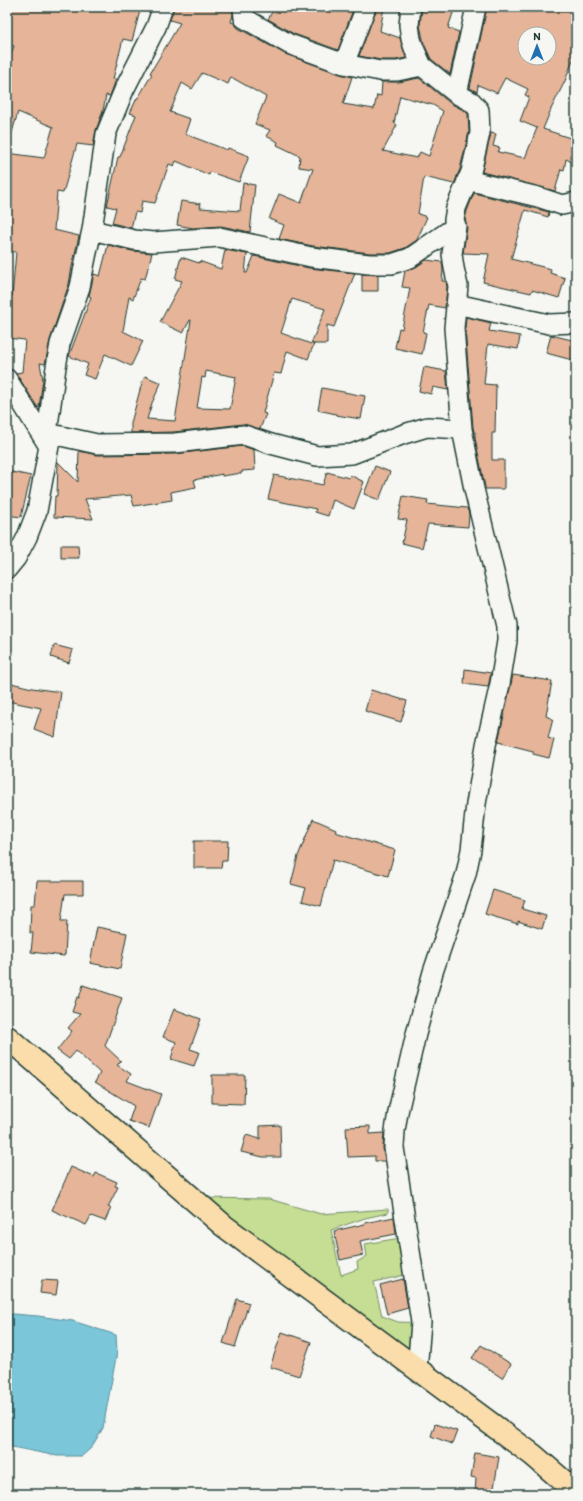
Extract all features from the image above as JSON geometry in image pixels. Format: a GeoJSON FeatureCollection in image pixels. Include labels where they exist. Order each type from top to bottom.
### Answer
{"type":"FeatureCollection","features":[{"type":"Feature","properties":{"kind":"main road"},"geometry":{"type":"LineString","coordinates":[[7,1037],[224,1226],[533,1455],[576,1492]]}},
{"type":"Feature","properties":{"kind":"street"},"geometry":{"type":"LineString","coordinates":[[7,568],[16,558],[27,537],[37,511],[48,440],[60,344],[80,287],[92,230],[106,134],[124,90],[156,27],[163,7]]}},
{"type":"Feature","properties":{"kind":"street"},"geometry":{"type":"LineString","coordinates":[[243,7],[244,18],[289,44],[344,64],[380,71],[397,71],[422,66]]}},
{"type":"Feature","properties":{"kind":"street"},"geometry":{"type":"LineString","coordinates":[[344,64],[366,7]]}},
{"type":"Feature","properties":{"kind":"street"},"geometry":{"type":"LineString","coordinates":[[411,7],[409,25],[411,39],[422,66],[456,94],[472,102],[479,110],[480,133],[471,172],[456,208],[454,220],[456,226],[452,254],[458,286],[454,328],[462,429],[481,518],[507,626],[507,641],[500,684],[486,745],[476,804],[471,850],[466,874],[433,972],[404,1085],[395,1131],[395,1155],[421,1322],[421,1338],[418,1359],[412,1366]]}},
{"type":"Feature","properties":{"kind":"street"},"geometry":{"type":"LineString","coordinates":[[456,94],[476,7]]}},
{"type":"Feature","properties":{"kind":"street"},"geometry":{"type":"LineString","coordinates":[[467,180],[538,197],[562,205],[576,202]]}},
{"type":"Feature","properties":{"kind":"street"},"geometry":{"type":"LineString","coordinates":[[92,230],[134,240],[153,242],[219,236],[311,257],[368,264],[392,264],[410,258],[456,226]]}},
{"type":"Feature","properties":{"kind":"street"},"geometry":{"type":"LineString","coordinates":[[456,304],[549,324],[576,323]]}},
{"type":"Feature","properties":{"kind":"street"},"geometry":{"type":"LineString","coordinates":[[7,379],[48,440]]}},
{"type":"Feature","properties":{"kind":"street"},"geometry":{"type":"LineString","coordinates":[[48,440],[97,444],[175,443],[244,434],[271,444],[317,456],[352,454],[404,434],[427,427],[462,429]]}},
{"type":"Feature","properties":{"kind":"green space"},"geometry":{"type":"Polygon","coordinates":[[[198,1198],[269,1199],[321,1214],[388,1209],[388,1213],[365,1218],[331,1230],[341,1275],[358,1269],[357,1262],[367,1256],[365,1244],[400,1238],[409,1274],[374,1282],[382,1316],[398,1322],[424,1323],[423,1346],[405,1353],[198,1198]]]}},
{"type":"Feature","properties":{"kind":"water"},"geometry":{"type":"Polygon","coordinates":[[[13,1314],[73,1321],[116,1335],[117,1352],[103,1428],[91,1448],[82,1456],[57,1456],[7,1446],[7,1316],[13,1314]]]}},
{"type":"Feature","properties":{"kind":"building"},"geometry":{"type":"Polygon","coordinates":[[[7,7],[141,7],[132,41],[123,39],[113,79],[116,79],[110,96],[106,95],[93,146],[77,144],[63,193],[57,192],[54,230],[79,236],[69,284],[50,340],[45,364],[40,363],[43,380],[38,408],[16,373],[22,372],[25,340],[7,338],[8,295],[12,296],[16,252],[7,251],[7,153],[44,158],[53,127],[18,112],[11,136],[7,135],[7,65],[14,46],[7,45],[7,7]]]}},
{"type":"Feature","properties":{"kind":"building"},"geometry":{"type":"Polygon","coordinates":[[[174,7],[232,7],[233,15],[231,22],[238,28],[285,54],[352,77],[343,104],[374,109],[377,95],[381,96],[382,82],[399,82],[419,78],[450,103],[465,111],[468,114],[469,132],[460,169],[454,184],[424,177],[418,214],[427,217],[417,240],[405,248],[390,253],[370,253],[313,246],[279,239],[284,225],[269,219],[279,194],[301,203],[313,169],[299,167],[300,156],[277,145],[278,142],[266,136],[270,130],[255,124],[266,97],[231,77],[228,84],[202,73],[192,89],[182,83],[170,112],[190,119],[185,134],[227,150],[228,148],[249,156],[239,182],[210,172],[209,175],[176,161],[174,166],[169,164],[155,203],[142,201],[140,213],[135,212],[131,228],[112,223],[116,208],[107,206],[118,157],[120,157],[136,115],[130,113],[137,98],[152,74],[150,73],[180,23],[170,20],[174,7]],[[400,96],[394,123],[397,125],[383,151],[417,158],[420,152],[429,156],[443,111],[433,105],[400,96]]]}},
{"type":"Feature","properties":{"kind":"building"},"geometry":{"type":"Polygon","coordinates":[[[275,7],[354,7],[338,50],[294,34],[268,19],[275,7]]]}},
{"type":"Feature","properties":{"kind":"building"},"geometry":{"type":"Polygon","coordinates":[[[377,7],[384,7],[380,31],[400,38],[406,58],[381,60],[359,56],[377,7]]]}},
{"type":"Feature","properties":{"kind":"building"},"geometry":{"type":"Polygon","coordinates":[[[422,7],[455,7],[448,28],[459,32],[450,74],[431,59],[424,44],[420,25],[422,7]]]}},
{"type":"Feature","properties":{"kind":"building"},"geometry":{"type":"Polygon","coordinates":[[[487,7],[576,7],[576,52],[565,81],[543,129],[576,140],[576,164],[566,159],[564,170],[561,169],[555,191],[482,172],[491,133],[496,134],[493,146],[500,148],[498,152],[525,158],[537,128],[520,121],[529,97],[525,95],[528,89],[505,78],[497,93],[478,85],[477,92],[470,88],[487,7]]]}},
{"type":"Feature","properties":{"kind":"building"},"geometry":{"type":"Polygon","coordinates":[[[243,183],[255,185],[250,232],[221,226],[193,228],[177,225],[181,201],[201,204],[200,208],[240,211],[243,183]]]}},
{"type":"Feature","properties":{"kind":"building"},"geometry":{"type":"Polygon","coordinates":[[[474,193],[549,212],[548,217],[525,210],[511,259],[551,269],[550,273],[565,278],[559,298],[532,290],[531,293],[483,282],[489,254],[463,253],[467,228],[465,219],[474,193]]]}},
{"type":"Feature","properties":{"kind":"building"},"geometry":{"type":"Polygon","coordinates":[[[108,245],[132,251],[152,253],[145,279],[141,278],[133,299],[129,297],[123,331],[143,341],[131,366],[105,354],[95,379],[84,375],[88,364],[69,356],[91,297],[89,296],[94,274],[100,276],[108,245]]]}},
{"type":"Feature","properties":{"kind":"building"},"geometry":{"type":"Polygon","coordinates":[[[225,250],[247,254],[245,273],[247,273],[254,256],[309,268],[355,273],[334,327],[327,325],[327,344],[314,344],[308,359],[287,351],[281,374],[274,373],[263,413],[266,414],[260,429],[243,424],[174,432],[131,433],[131,423],[145,376],[161,383],[147,419],[175,421],[191,320],[183,333],[160,322],[182,281],[175,279],[181,257],[199,263],[199,261],[221,269],[225,250]],[[292,299],[281,333],[311,344],[325,309],[292,299]],[[206,371],[205,378],[202,377],[197,408],[230,409],[236,377],[206,371]]]}},
{"type":"Feature","properties":{"kind":"building"},"geometry":{"type":"Polygon","coordinates":[[[426,260],[442,262],[442,281],[446,281],[447,287],[445,308],[429,305],[423,332],[426,333],[422,354],[395,348],[399,328],[402,329],[410,288],[402,287],[405,271],[416,267],[426,260]]]}},
{"type":"Feature","properties":{"kind":"building"},"geometry":{"type":"Polygon","coordinates":[[[362,274],[378,275],[378,291],[362,291],[362,274]]]}},
{"type":"Feature","properties":{"kind":"building"},"geometry":{"type":"Polygon","coordinates":[[[466,317],[491,323],[489,331],[520,336],[518,349],[488,344],[484,384],[496,385],[495,433],[492,433],[492,460],[504,460],[504,489],[485,489],[473,427],[465,328],[466,317]]]}},
{"type":"Feature","properties":{"kind":"building"},"geometry":{"type":"Polygon","coordinates":[[[551,335],[576,341],[576,361],[546,353],[551,335]]]}},
{"type":"Feature","properties":{"kind":"building"},"geometry":{"type":"Polygon","coordinates":[[[424,367],[446,371],[448,390],[433,387],[431,394],[419,391],[424,367]]]}},
{"type":"Feature","properties":{"kind":"building"},"geometry":{"type":"Polygon","coordinates":[[[322,388],[365,396],[361,419],[336,415],[318,410],[322,388]]]}},
{"type":"Feature","properties":{"kind":"building"},"geometry":{"type":"Polygon","coordinates":[[[243,446],[254,450],[255,470],[242,471],[242,473],[222,476],[222,474],[194,480],[196,487],[171,492],[172,500],[134,506],[131,495],[85,499],[93,519],[54,517],[55,496],[57,496],[58,462],[78,482],[79,451],[97,455],[175,454],[243,446]]]}},
{"type":"Feature","properties":{"kind":"building"},"geometry":{"type":"Polygon","coordinates":[[[375,466],[390,472],[379,500],[364,494],[375,466]]]}},
{"type":"Feature","properties":{"kind":"building"},"geometry":{"type":"Polygon","coordinates":[[[7,471],[31,476],[21,517],[7,515],[7,471]]]}},
{"type":"Feature","properties":{"kind":"building"},"geometry":{"type":"Polygon","coordinates":[[[327,472],[349,478],[350,475],[364,482],[354,509],[333,500],[328,516],[315,512],[316,509],[268,499],[274,475],[323,485],[327,472]]]}},
{"type":"Feature","properties":{"kind":"building"},"geometry":{"type":"Polygon","coordinates":[[[403,496],[428,500],[427,504],[467,508],[469,514],[468,527],[428,524],[422,548],[402,543],[407,520],[398,519],[403,496]]]}},
{"type":"Feature","properties":{"kind":"building"},"geometry":{"type":"Polygon","coordinates":[[[61,545],[78,545],[79,558],[61,558],[61,545]]]}},
{"type":"Feature","properties":{"kind":"building"},"geometry":{"type":"Polygon","coordinates":[[[54,645],[73,650],[69,663],[51,657],[54,645]]]}},
{"type":"Feature","properties":{"kind":"building"},"geometry":{"type":"Polygon","coordinates":[[[465,669],[491,673],[488,687],[464,684],[465,669]]]}},
{"type":"Feature","properties":{"kind":"building"},"geometry":{"type":"Polygon","coordinates":[[[513,675],[552,681],[546,716],[553,719],[548,738],[554,740],[549,758],[533,754],[533,751],[498,742],[513,675]]]}},
{"type":"Feature","properties":{"kind":"building"},"geometry":{"type":"Polygon","coordinates":[[[7,682],[32,688],[61,692],[55,737],[34,729],[41,708],[7,701],[7,682]]]}},
{"type":"Feature","properties":{"kind":"building"},"geometry":{"type":"Polygon","coordinates":[[[371,690],[407,701],[401,722],[365,711],[371,690]]]}},
{"type":"Feature","properties":{"kind":"building"},"geometry":{"type":"Polygon","coordinates":[[[313,819],[336,829],[335,832],[395,850],[388,876],[333,860],[321,906],[302,901],[306,888],[291,884],[298,856],[313,819]]]}},
{"type":"Feature","properties":{"kind":"building"},"geometry":{"type":"Polygon","coordinates":[[[194,841],[228,841],[227,861],[222,861],[221,868],[194,868],[194,841]]]}},
{"type":"Feature","properties":{"kind":"building"},"geometry":{"type":"Polygon","coordinates":[[[37,881],[83,881],[83,894],[65,894],[61,921],[67,921],[64,956],[31,952],[33,933],[30,933],[31,905],[35,905],[37,881]]]}},
{"type":"Feature","properties":{"kind":"building"},"geometry":{"type":"Polygon","coordinates":[[[493,890],[525,900],[522,909],[546,916],[542,929],[518,921],[518,924],[485,914],[493,890]]]}},
{"type":"Feature","properties":{"kind":"building"},"geometry":{"type":"Polygon","coordinates":[[[97,927],[127,933],[120,969],[90,963],[97,927]]]}},
{"type":"Feature","properties":{"kind":"building"},"geometry":{"type":"Polygon","coordinates":[[[83,985],[122,998],[105,1046],[121,1061],[117,1065],[131,1074],[127,1081],[161,1094],[149,1128],[129,1121],[134,1106],[95,1082],[100,1073],[76,1051],[69,1059],[57,1050],[72,1031],[68,1028],[80,1014],[72,1012],[77,997],[79,998],[83,985]]]}},
{"type":"Feature","properties":{"kind":"building"},"geometry":{"type":"Polygon","coordinates":[[[174,1009],[201,1019],[190,1049],[199,1052],[194,1066],[171,1059],[176,1042],[163,1037],[174,1009]]]}},
{"type":"Feature","properties":{"kind":"building"},"geometry":{"type":"Polygon","coordinates":[[[212,1075],[245,1075],[244,1104],[212,1103],[212,1075]]]}},
{"type":"Feature","properties":{"kind":"building"},"geometry":{"type":"Polygon","coordinates":[[[280,1125],[281,1157],[263,1157],[241,1152],[246,1135],[260,1139],[260,1126],[280,1125]]]}},
{"type":"Feature","properties":{"kind":"building"},"geometry":{"type":"Polygon","coordinates":[[[370,1126],[370,1134],[384,1133],[383,1148],[385,1161],[375,1161],[375,1156],[348,1157],[346,1127],[370,1126]]]}},
{"type":"Feature","properties":{"kind":"building"},"geometry":{"type":"Polygon","coordinates":[[[71,1167],[94,1177],[96,1173],[117,1182],[115,1186],[118,1187],[108,1207],[111,1208],[105,1221],[91,1216],[86,1225],[52,1210],[71,1167]]]}},
{"type":"Feature","properties":{"kind":"building"},"geometry":{"type":"Polygon","coordinates":[[[394,1217],[396,1234],[360,1241],[363,1255],[340,1260],[334,1231],[394,1217]]]}},
{"type":"Feature","properties":{"kind":"building"},"geometry":{"type":"Polygon","coordinates":[[[403,1279],[408,1308],[387,1314],[380,1285],[403,1279]]]}},
{"type":"Feature","properties":{"kind":"building"},"geometry":{"type":"Polygon","coordinates":[[[42,1280],[58,1281],[56,1295],[40,1293],[42,1280]]]}},
{"type":"Feature","properties":{"kind":"building"},"geometry":{"type":"Polygon","coordinates":[[[237,1299],[249,1303],[235,1347],[223,1343],[237,1299]]]}},
{"type":"Feature","properties":{"kind":"building"},"geometry":{"type":"Polygon","coordinates":[[[282,1332],[311,1342],[299,1376],[270,1367],[282,1332]]]}},
{"type":"Feature","properties":{"kind":"building"},"geometry":{"type":"Polygon","coordinates":[[[481,1345],[511,1364],[502,1378],[472,1358],[481,1345]]]}},
{"type":"Feature","properties":{"kind":"building"},"geometry":{"type":"Polygon","coordinates":[[[435,1424],[457,1431],[452,1444],[431,1436],[435,1424]]]}},
{"type":"Feature","properties":{"kind":"building"},"geometry":{"type":"Polygon","coordinates":[[[475,1453],[499,1457],[493,1494],[475,1494],[476,1478],[471,1477],[475,1453]]]}}]}
